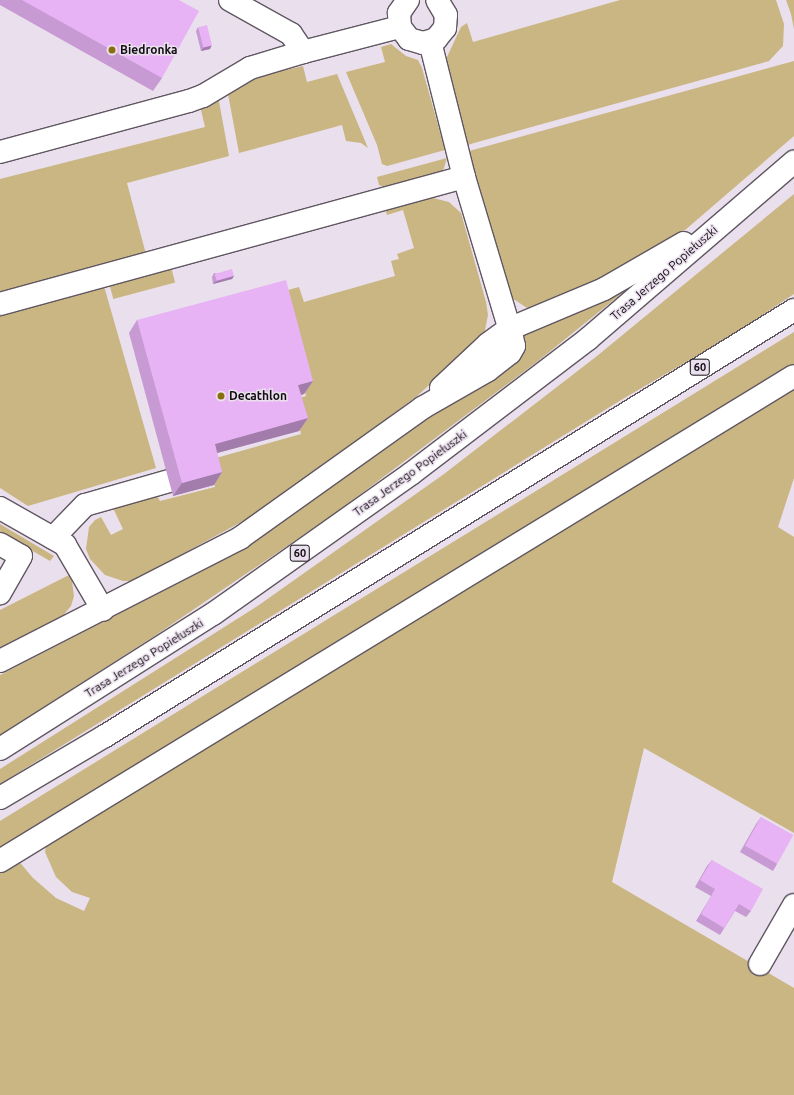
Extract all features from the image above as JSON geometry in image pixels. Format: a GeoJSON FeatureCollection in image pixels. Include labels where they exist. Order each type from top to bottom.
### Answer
{"type":"FeatureCollection","features":[{"type":"Feature","properties":{"kind":"main road"},"geometry":{"type":"LineString","coordinates":[[230,0],[291,34],[303,52]]}},
{"type":"Feature","properties":{"kind":"main road"},"geometry":{"type":"LineString","coordinates":[[408,0],[399,13],[400,27],[409,39],[423,43],[430,42],[441,34],[446,22],[444,8],[437,0]]}},
{"type":"Feature","properties":{"kind":"main road"},"geometry":{"type":"LineString","coordinates":[[0,152],[189,101],[203,96],[250,68],[303,52],[400,27]]}},
{"type":"Feature","properties":{"kind":"main road"},"geometry":{"type":"LineString","coordinates":[[0,661],[103,610],[240,538],[422,408],[502,361],[514,346],[464,177],[430,42]]}},
{"type":"Feature","properties":{"kind":"main road","name":"Trasa Jerzego Popiełuszki"},"geometry":{"type":"LineString","coordinates":[[0,749],[213,614],[412,473],[588,339],[728,217],[794,162]]}},
{"type":"Feature","properties":{"kind":"main road"},"geometry":{"type":"LineString","coordinates":[[0,304],[464,177]]}},
{"type":"Feature","properties":{"kind":"main road"},"geometry":{"type":"LineString","coordinates":[[509,329],[604,289],[728,217]]}},
{"type":"Feature","properties":{"kind":"main road","name":"60"},"geometry":{"type":"LineString","coordinates":[[0,798],[118,728],[794,310]]}},
{"type":"Feature","properties":{"kind":"main road"},"geometry":{"type":"LineString","coordinates":[[0,861],[794,376]]}},
{"type":"Feature","properties":{"kind":"main road"},"geometry":{"type":"LineString","coordinates":[[53,538],[85,505],[169,481]]}},
{"type":"Feature","properties":{"kind":"main road"},"geometry":{"type":"LineString","coordinates":[[0,508],[65,545],[103,610]]}},
{"type":"Feature","properties":{"kind":"main road"},"geometry":{"type":"LineString","coordinates":[[0,544],[21,556],[0,593]]}},
{"type":"Feature","properties":{"kind":"main road"},"geometry":{"type":"LineString","coordinates":[[760,964],[794,905]]}},
{"type":"Feature","properties":{"kind":"shaded area"},"geometry":{"type":"Polygon","coordinates":[[[620,0],[776,0],[784,24],[783,46],[769,61],[467,145],[446,59],[461,27],[467,23],[473,42],[620,0]]]}},
{"type":"Feature","properties":{"kind":"shaded area"},"geometry":{"type":"Polygon","coordinates":[[[786,0],[794,0],[794,29],[791,14],[786,0]]]}},
{"type":"Feature","properties":{"kind":"shaded area"},"geometry":{"type":"Polygon","coordinates":[[[391,44],[406,56],[418,60],[422,68],[445,150],[387,166],[382,164],[377,145],[346,72],[385,62],[381,47],[391,44]]]}},
{"type":"Feature","properties":{"kind":"shaded area"},"geometry":{"type":"Polygon","coordinates":[[[794,61],[794,136],[677,237],[632,266],[537,309],[527,308],[512,298],[469,151],[794,61]]]}},
{"type":"Feature","properties":{"kind":"shaded area"},"geometry":{"type":"Polygon","coordinates":[[[303,66],[307,82],[337,74],[368,148],[361,143],[346,141],[342,125],[239,153],[228,94],[233,88],[260,76],[303,66]]]}},
{"type":"Feature","properties":{"kind":"shaded area"},"geometry":{"type":"Polygon","coordinates":[[[218,96],[229,156],[127,183],[146,254],[0,294],[0,179],[205,127],[200,106],[218,96]]]}},
{"type":"Feature","properties":{"kind":"shaded area"},"geometry":{"type":"Polygon","coordinates":[[[447,158],[443,171],[386,188],[379,185],[377,177],[447,158]]]}},
{"type":"Feature","properties":{"kind":"shaded area"},"geometry":{"type":"Polygon","coordinates":[[[794,194],[794,294],[729,337],[621,400],[0,784],[0,769],[259,605],[444,474],[597,356],[794,194]]]}},
{"type":"Feature","properties":{"kind":"shaded area"},"geometry":{"type":"Polygon","coordinates":[[[433,198],[449,202],[461,213],[486,302],[488,315],[484,335],[416,397],[254,515],[133,581],[123,581],[105,575],[90,559],[86,549],[89,527],[95,520],[101,517],[111,535],[123,529],[113,508],[157,496],[160,501],[215,487],[209,460],[301,434],[292,400],[306,396],[293,346],[288,290],[299,287],[304,302],[395,276],[391,261],[399,259],[397,254],[414,248],[403,210],[387,215],[385,209],[433,198]]]}},
{"type":"Feature","properties":{"kind":"shaded area"},"geometry":{"type":"Polygon","coordinates":[[[171,267],[175,282],[113,299],[109,284],[171,267]]]}},
{"type":"Feature","properties":{"kind":"shaded area"},"geometry":{"type":"Polygon","coordinates":[[[628,283],[631,286],[538,361],[334,514],[156,635],[0,735],[0,675],[241,551],[446,406],[522,335],[628,283]]]}},
{"type":"Feature","properties":{"kind":"shaded area"},"geometry":{"type":"Polygon","coordinates":[[[104,286],[156,468],[28,506],[0,488],[0,313],[104,286]]]}},
{"type":"Feature","properties":{"kind":"shaded area"},"geometry":{"type":"Polygon","coordinates":[[[794,332],[794,370],[0,854],[0,821],[794,332]]]}},
{"type":"Feature","properties":{"kind":"shaded area"},"geometry":{"type":"Polygon","coordinates":[[[794,383],[794,478],[778,527],[794,537],[794,833],[644,748],[612,882],[794,988],[794,1095],[0,1095],[0,868],[16,858],[33,878],[56,898],[84,911],[90,898],[72,892],[56,877],[45,852],[47,838],[794,383]]]}},
{"type":"Feature","properties":{"kind":"shaded area"},"geometry":{"type":"Polygon","coordinates":[[[0,524],[54,556],[50,561],[0,532],[0,524]]]}},
{"type":"Feature","properties":{"kind":"shaded area"},"geometry":{"type":"Polygon","coordinates":[[[71,574],[74,596],[71,606],[61,618],[0,649],[0,610],[71,574]]]}},
{"type":"Feature","properties":{"kind":"building"},"geometry":{"type":"Polygon","coordinates":[[[22,0],[179,0],[199,11],[162,78],[22,0]]]}},
{"type":"Feature","properties":{"kind":"building"},"geometry":{"type":"Polygon","coordinates":[[[207,25],[212,45],[203,48],[198,27],[207,25]]]}},
{"type":"Feature","properties":{"kind":"building"},"geometry":{"type":"Polygon","coordinates":[[[232,269],[234,276],[217,281],[215,274],[232,269]]]}},
{"type":"Feature","properties":{"kind":"building","name":"Decathlon"},"geometry":{"type":"Polygon","coordinates":[[[286,280],[313,381],[298,385],[308,418],[215,444],[222,472],[182,483],[137,320],[286,280]]]}},
{"type":"Feature","properties":{"kind":"building"},"geometry":{"type":"Polygon","coordinates":[[[761,817],[793,835],[777,864],[745,846],[761,817]]]}},
{"type":"Feature","properties":{"kind":"building"},"geometry":{"type":"Polygon","coordinates":[[[712,860],[763,889],[751,911],[739,904],[724,928],[701,914],[715,889],[700,880],[712,860]]]}},
{"type":"Feature","properties":{"kind":"place","name":"Biedronka"},"geometry":{"type":"Point","coordinates":[112,50]}},
{"type":"Feature","properties":{"kind":"place","name":"Decathlon"},"geometry":{"type":"Point","coordinates":[221,396]}}]}
